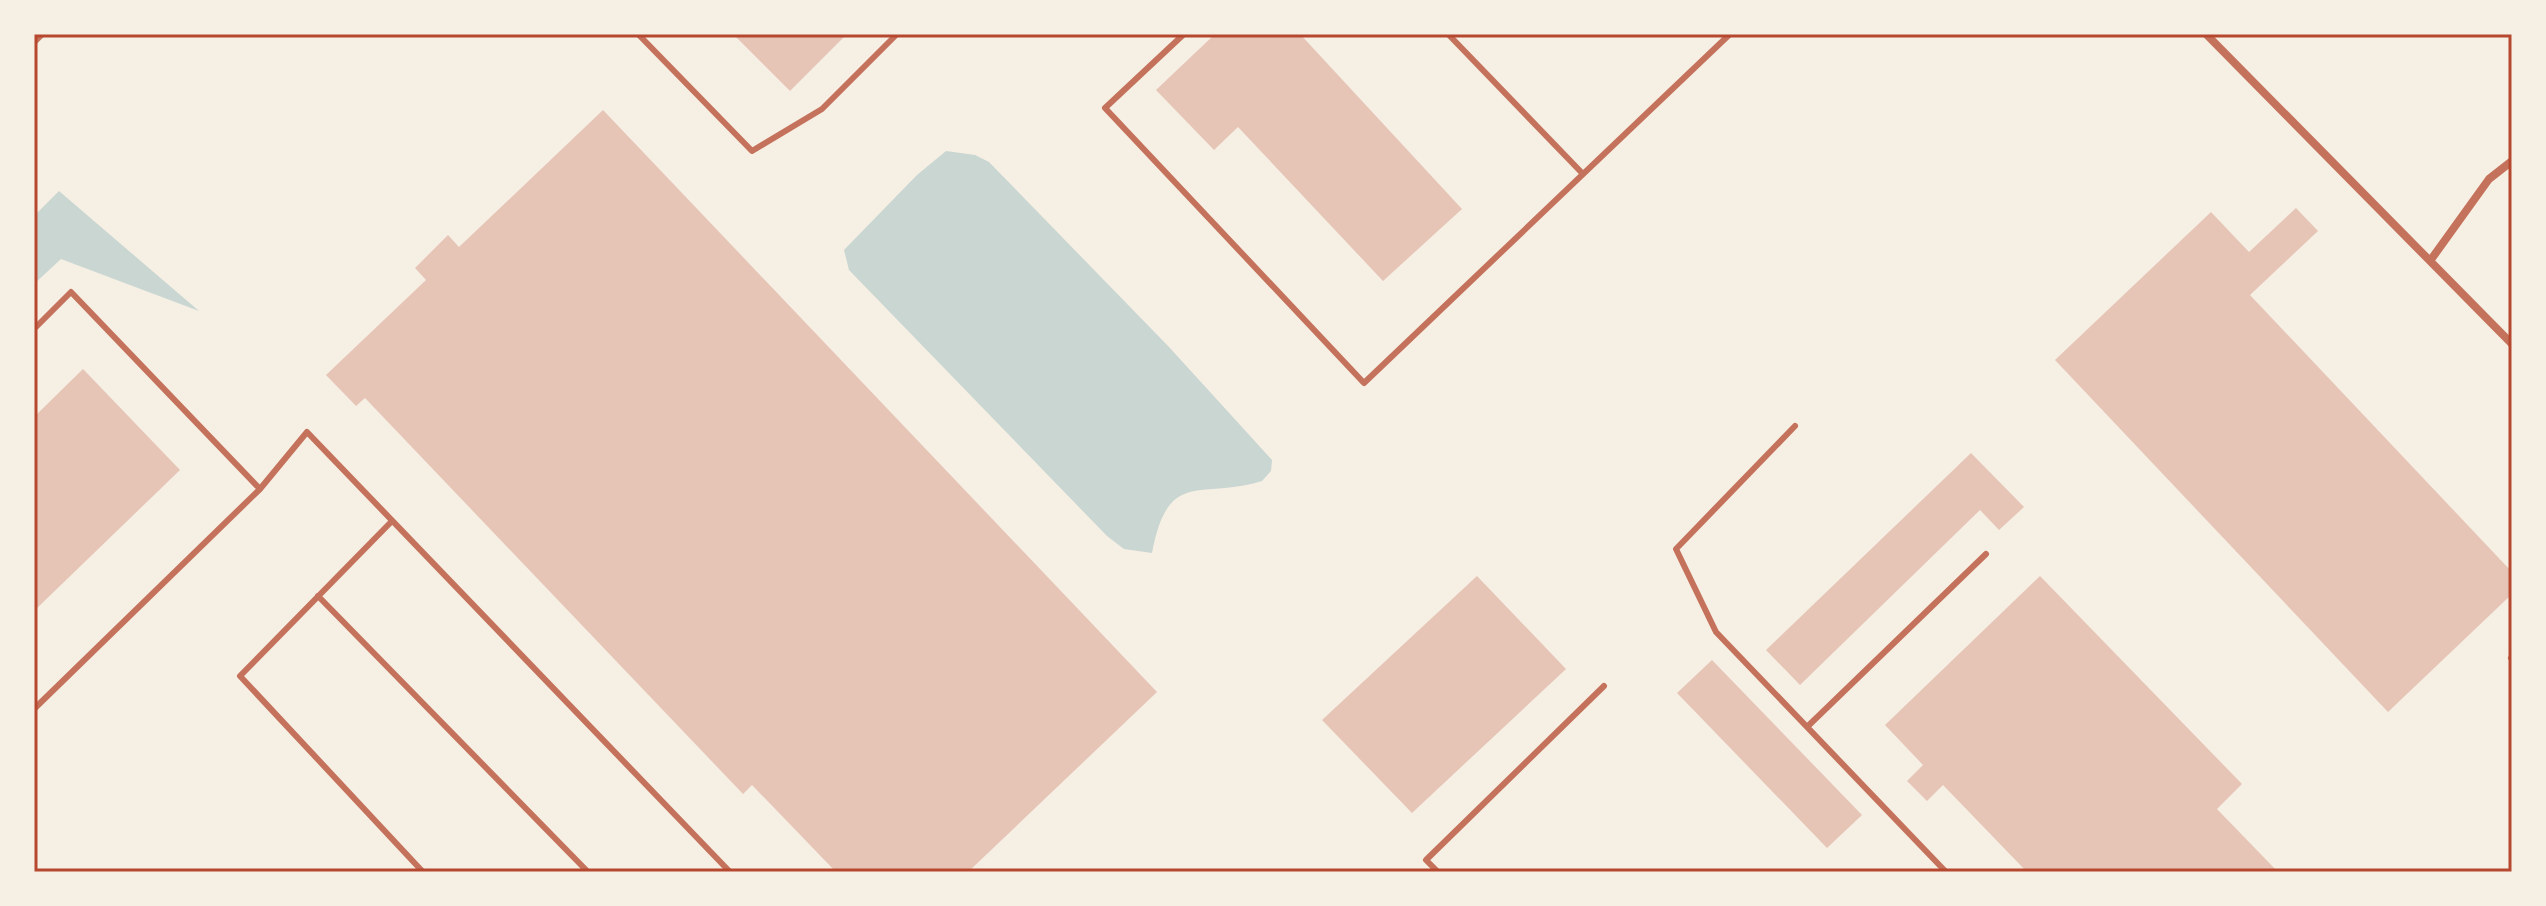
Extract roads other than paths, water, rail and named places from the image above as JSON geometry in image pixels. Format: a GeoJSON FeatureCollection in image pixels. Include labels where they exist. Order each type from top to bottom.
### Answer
{"type":"FeatureCollection","features":[{"type":"Feature","properties":{"kind":"street"},"geometry":{"type":"LineString","coordinates":[[34,41],[41,34]]}},
{"type":"Feature","properties":{"kind":"street"},"geometry":{"type":"LineString","coordinates":[[2206,34],[2512,344]]}},
{"type":"Feature","properties":{"kind":"street"},"geometry":{"type":"LineString","coordinates":[[2430,261],[2489,179],[2512,161]]}},
{"type":"Feature","properties":{"kind":"lane"},"geometry":{"type":"LineString","coordinates":[[638,34],[752,151],[822,109],[897,34]]}},
{"type":"Feature","properties":{"kind":"lane"},"geometry":{"type":"LineString","coordinates":[[1184,34],[1105,108],[1364,383],[1727,35]]}},
{"type":"Feature","properties":{"kind":"lane"},"geometry":{"type":"LineString","coordinates":[[1448,34],[1583,174]]}},
{"type":"Feature","properties":{"kind":"lane"},"geometry":{"type":"LineString","coordinates":[[34,329],[71,292],[260,489]]}},
{"type":"Feature","properties":{"kind":"lane"},"geometry":{"type":"LineString","coordinates":[[1795,426],[1676,549],[1716,632],[1946,872]]}},
{"type":"Feature","properties":{"kind":"lane"},"geometry":{"type":"LineString","coordinates":[[34,709],[260,489],[307,432],[730,872]]}},
{"type":"Feature","properties":{"kind":"lane"},"geometry":{"type":"LineString","coordinates":[[392,521],[240,676],[423,872]]}},
{"type":"Feature","properties":{"kind":"lane"},"geometry":{"type":"LineString","coordinates":[[1807,727],[1986,554]]}},
{"type":"Feature","properties":{"kind":"lane"},"geometry":{"type":"LineString","coordinates":[[318,596],[588,872]]}},
{"type":"Feature","properties":{"kind":"lane"},"geometry":{"type":"LineString","coordinates":[[1438,872],[1426,860],[1604,686]]}}]}
